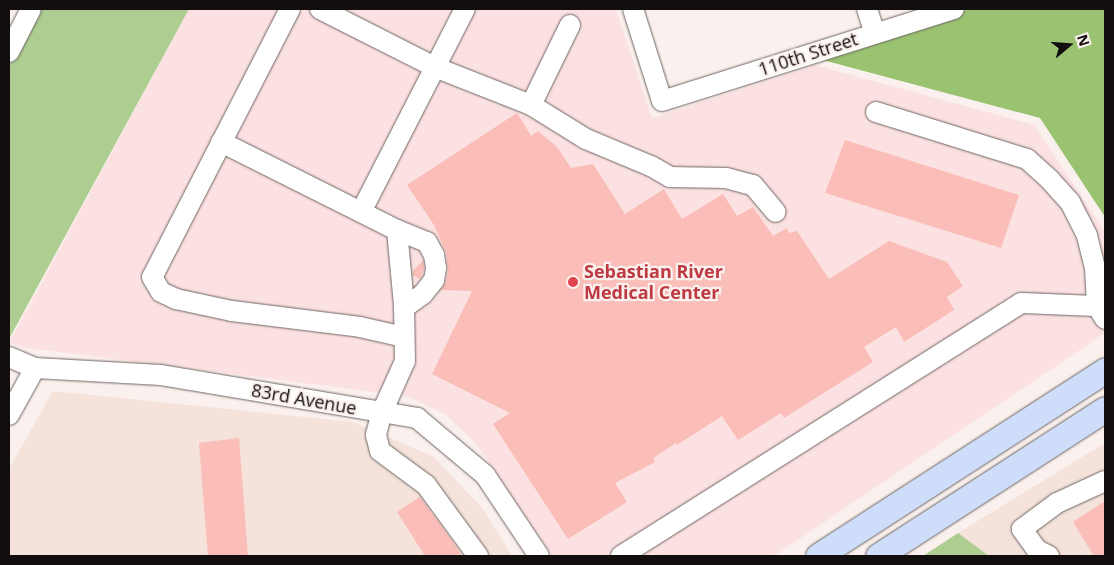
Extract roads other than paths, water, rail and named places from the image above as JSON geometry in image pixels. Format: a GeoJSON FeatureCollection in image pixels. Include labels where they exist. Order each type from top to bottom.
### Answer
{"type":"FeatureCollection","features":[{"type":"Feature","properties":{"kind":"main road"},"geometry":{"type":"LineString","coordinates":[[818,556],[1105,370]]}},
{"type":"Feature","properties":{"kind":"main road"},"geometry":{"type":"LineString","coordinates":[[878,556],[1105,409]]}},
{"type":"Feature","properties":{"kind":"street"},"geometry":{"type":"LineString","coordinates":[[9,52],[31,9]]}},
{"type":"Feature","properties":{"kind":"street"},"geometry":{"type":"LineString","coordinates":[[290,9],[152,278],[161,292],[176,299],[232,311],[360,327],[404,337]]}},
{"type":"Feature","properties":{"kind":"street"},"geometry":{"type":"LineString","coordinates":[[320,9],[437,68],[531,105],[586,139],[651,166],[670,177],[726,178],[753,185],[776,212]]}},
{"type":"Feature","properties":{"kind":"street"},"geometry":{"type":"LineString","coordinates":[[361,212],[437,68],[465,9]]}},
{"type":"Feature","properties":{"kind":"street","name":"110th Street"},"geometry":{"type":"LineString","coordinates":[[633,9],[662,101],[954,9]]}},
{"type":"Feature","properties":{"kind":"street"},"geometry":{"type":"LineString","coordinates":[[867,9],[875,33]]}},
{"type":"Feature","properties":{"kind":"street"},"geometry":{"type":"LineString","coordinates":[[531,105],[570,25]]}},
{"type":"Feature","properties":{"kind":"street"},"geometry":{"type":"LineString","coordinates":[[622,556],[1021,302],[1101,312],[1095,268],[1088,236],[1070,202],[1027,160],[876,112]]}},
{"type":"Feature","properties":{"kind":"street"},"geometry":{"type":"LineString","coordinates":[[221,142],[397,230],[427,242],[434,255],[436,268],[434,280],[423,294],[404,308]]}},
{"type":"Feature","properties":{"kind":"street"},"geometry":{"type":"LineString","coordinates":[[397,230],[404,308],[405,361],[382,412],[376,435],[380,451],[426,485],[478,556]]}},
{"type":"Feature","properties":{"kind":"street","name":"83rd Avenue"},"geometry":{"type":"LineString","coordinates":[[9,357],[35,368],[161,375],[417,418],[485,475],[539,556]]}},
{"type":"Feature","properties":{"kind":"street"},"geometry":{"type":"LineString","coordinates":[[9,415],[35,368]]}},
{"type":"Feature","properties":{"kind":"street"},"geometry":{"type":"LineString","coordinates":[[1049,556],[1037,550],[1022,530],[1057,503],[1105,481]]}},
{"type":"Feature","properties":{"kind":"place","name":"Sebastian River Medical Center"},"geometry":{"type":"Point","coordinates":[573,282]}}]}
